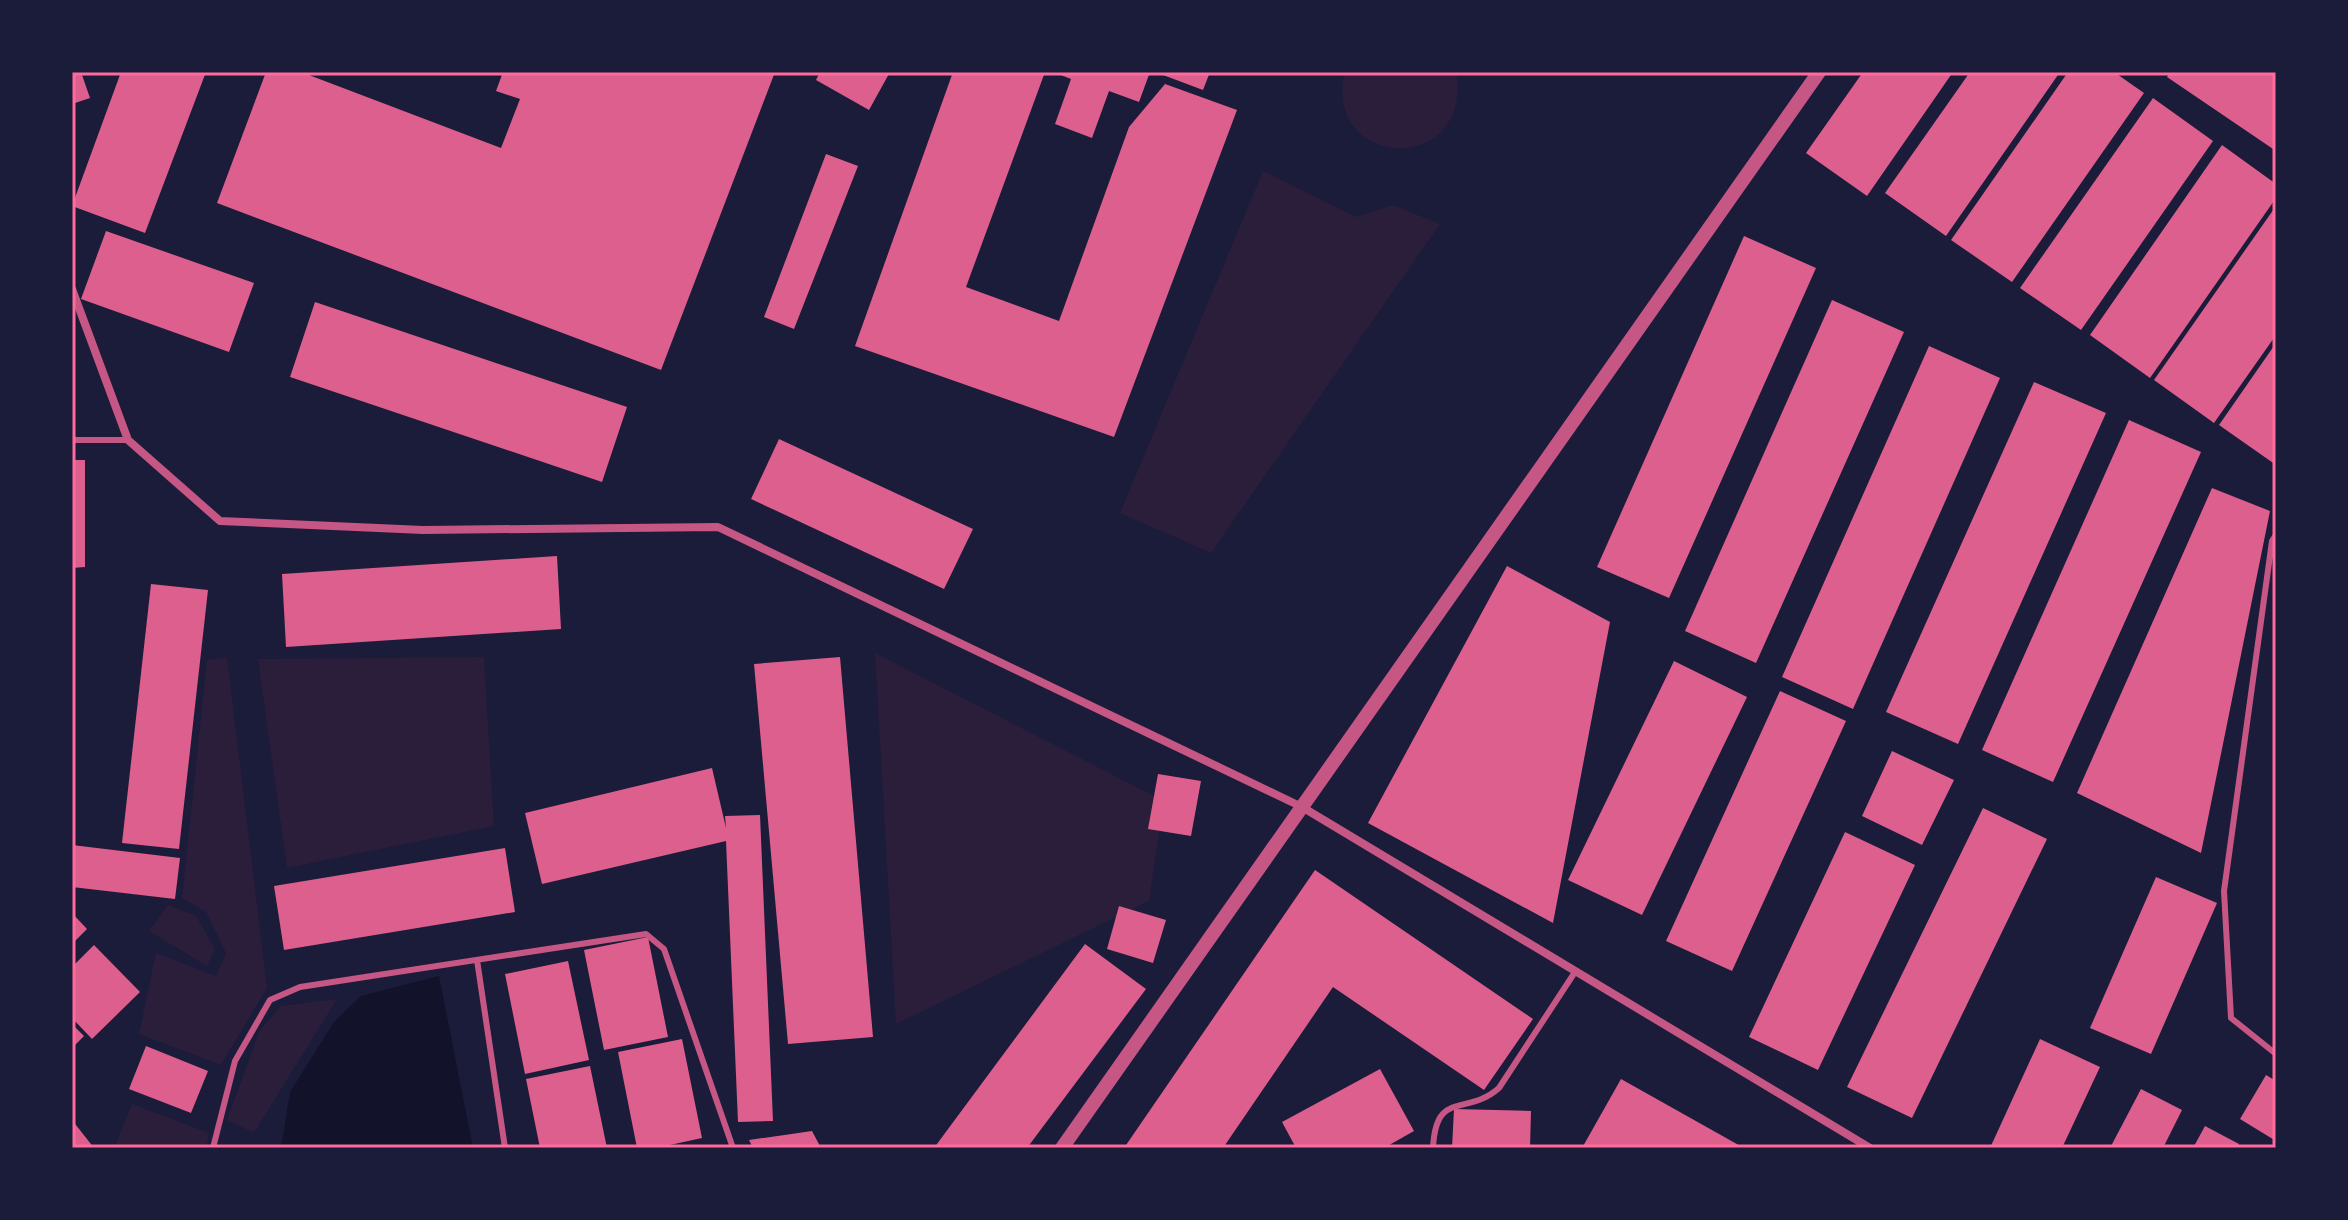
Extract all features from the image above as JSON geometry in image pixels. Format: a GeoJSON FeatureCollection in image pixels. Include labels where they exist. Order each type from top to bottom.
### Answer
{"type":"FeatureCollection","features":[{"type":"Feature","properties":{"kind":"street"},"geometry":{"type":"LineString","coordinates":[[1062,1148],[1819,72]]}},
{"type":"Feature","properties":{"kind":"street"},"geometry":{"type":"LineString","coordinates":[[72,289],[128,440],[220,521],[423,530],[718,527],[1302,807],[1870,1148]]}},
{"type":"Feature","properties":{"kind":"lane"},"geometry":{"type":"LineString","coordinates":[[72,440],[128,440]]}},
{"type":"Feature","properties":{"kind":"lane"},"geometry":{"type":"LineString","coordinates":[[2276,535],[2272,541],[2224,891],[2231,1018],[2276,1054]]}},
{"type":"Feature","properties":{"kind":"lane"},"geometry":{"type":"LineString","coordinates":[[213,1148],[235,1061],[270,1000],[300,987],[646,934],[664,949],[733,1148]]}},
{"type":"Feature","properties":{"kind":"lane"},"geometry":{"type":"LineString","coordinates":[[477,960],[505,1148]]}},
{"type":"Feature","properties":{"kind":"lane"},"geometry":{"type":"LineString","coordinates":[[1433,1148],[1434,1124],[1441,1112],[1449,1107],[1487,1098],[1499,1088],[1575,972]]}},
{"type":"Feature","properties":{"kind":"shaded area"},"geometry":{"type":"Polygon","coordinates":[[[1345,72],[1456,72],[1455,106],[1443,130],[1422,144],[1398,148],[1374,143],[1355,128],[1344,104],[1345,72]]]}},
{"type":"Feature","properties":{"kind":"shaded area"},"geometry":{"type":"Polygon","coordinates":[[[1263,171],[1356,217],[1393,205],[1440,224],[1211,553],[1120,513],[1263,171]]]}},
{"type":"Feature","properties":{"kind":"shaded area"},"geometry":{"type":"Polygon","coordinates":[[[875,653],[1164,801],[1149,901],[896,1024],[875,653]]]}},
{"type":"Feature","properties":{"kind":"shaded area"},"geometry":{"type":"Polygon","coordinates":[[[227,657],[267,988],[221,1065],[139,1034],[156,953],[216,976],[226,953],[206,912],[182,898],[207,660],[227,657]]]}},
{"type":"Feature","properties":{"kind":"shaded area"},"geometry":{"type":"Polygon","coordinates":[[[484,657],[494,826],[287,868],[258,659],[484,657]]]}},
{"type":"Feature","properties":{"kind":"shaded area"},"geometry":{"type":"Polygon","coordinates":[[[168,905],[196,916],[215,949],[207,966],[149,931],[168,905]]]}},
{"type":"Feature","properties":{"kind":"shaded area"},"geometry":{"type":"Polygon","coordinates":[[[439,976],[473,1148],[281,1148],[290,1092],[334,1022],[361,996],[439,976]]]}},
{"type":"Feature","properties":{"kind":"shaded area"},"geometry":{"type":"Polygon","coordinates":[[[337,999],[254,1133],[227,1120],[260,1030],[281,1006],[337,999]]]}},
{"type":"Feature","properties":{"kind":"shaded area"},"geometry":{"type":"Polygon","coordinates":[[[132,1104],[209,1133],[206,1148],[114,1148],[132,1104]]]}},
{"type":"Feature","properties":{"kind":"building"},"geometry":{"type":"Polygon","coordinates":[[[72,72],[81,72],[90,98],[72,104],[72,72]]]}},
{"type":"Feature","properties":{"kind":"building"},"geometry":{"type":"Polygon","coordinates":[[[121,72],[206,72],[145,233],[72,206],[121,72]]]}},
{"type":"Feature","properties":{"kind":"building"},"geometry":{"type":"Polygon","coordinates":[[[266,72],[301,72],[501,148],[520,99],[496,91],[503,72],[775,72],[661,370],[217,203],[266,72]]]}},
{"type":"Feature","properties":{"kind":"building"},"geometry":{"type":"Polygon","coordinates":[[[820,72],[890,72],[869,110],[816,80],[820,72]]]}},
{"type":"Feature","properties":{"kind":"building"},"geometry":{"type":"Polygon","coordinates":[[[953,72],[1045,72],[966,287],[1059,321],[1129,127],[1165,84],[1237,110],[1114,437],[855,346],[953,72]]]}},
{"type":"Feature","properties":{"kind":"building"},"geometry":{"type":"Polygon","coordinates":[[[1053,72],[1150,72],[1139,102],[1109,91],[1092,138],[1055,124],[1071,79],[1053,72]]]}},
{"type":"Feature","properties":{"kind":"building"},"geometry":{"type":"Polygon","coordinates":[[[1155,72],[1210,72],[1203,90],[1155,72]]]}},
{"type":"Feature","properties":{"kind":"building"},"geometry":{"type":"Polygon","coordinates":[[[1863,72],[1953,72],[1867,196],[1806,153],[1863,72]]]}},
{"type":"Feature","properties":{"kind":"building"},"geometry":{"type":"Polygon","coordinates":[[[1970,72],[2060,72],[1946,236],[1885,193],[1970,72]]]}},
{"type":"Feature","properties":{"kind":"building"},"geometry":{"type":"Polygon","coordinates":[[[2068,72],[2114,72],[2144,93],[2012,282],[1951,240],[2068,72]]]}},
{"type":"Feature","properties":{"kind":"building"},"geometry":{"type":"Polygon","coordinates":[[[2170,72],[2276,72],[2276,151],[2167,77],[2170,72]]]}},
{"type":"Feature","properties":{"kind":"building"},"geometry":{"type":"Polygon","coordinates":[[[2153,98],[2213,141],[2081,330],[2020,288],[2153,98]]]}},
{"type":"Feature","properties":{"kind":"building"},"geometry":{"type":"Polygon","coordinates":[[[2222,145],[2276,184],[2276,198],[2150,378],[2090,335],[2222,145]]]}},
{"type":"Feature","properties":{"kind":"building"},"geometry":{"type":"Polygon","coordinates":[[[826,154],[858,166],[794,329],[764,317],[826,154]]]}},
{"type":"Feature","properties":{"kind":"building"},"geometry":{"type":"Polygon","coordinates":[[[2276,206],[2276,335],[2214,423],[2154,380],[2276,206]]]}},
{"type":"Feature","properties":{"kind":"building"},"geometry":{"type":"Polygon","coordinates":[[[106,231],[254,283],[229,352],[81,299],[106,231]]]}},
{"type":"Feature","properties":{"kind":"building"},"geometry":{"type":"Polygon","coordinates":[[[1744,236],[1816,268],[1669,598],[1597,567],[1744,236]]]}},
{"type":"Feature","properties":{"kind":"building"},"geometry":{"type":"Polygon","coordinates":[[[1832,300],[1904,332],[1756,663],[1685,631],[1832,300]]]}},
{"type":"Feature","properties":{"kind":"building"},"geometry":{"type":"Polygon","coordinates":[[[315,302],[627,407],[602,482],[290,377],[315,302]]]}},
{"type":"Feature","properties":{"kind":"building"},"geometry":{"type":"Polygon","coordinates":[[[2276,343],[2276,465],[2219,425],[2276,343]]]}},
{"type":"Feature","properties":{"kind":"building"},"geometry":{"type":"Polygon","coordinates":[[[1929,346],[2000,378],[1853,709],[1782,677],[1929,346]]]}},
{"type":"Feature","properties":{"kind":"building"},"geometry":{"type":"Polygon","coordinates":[[[2034,382],[2106,413],[1958,744],[1886,712],[2034,382]]]}},
{"type":"Feature","properties":{"kind":"building"},"geometry":{"type":"Polygon","coordinates":[[[2129,420],[2201,452],[2053,782],[1982,750],[2129,420]]]}},
{"type":"Feature","properties":{"kind":"building"},"geometry":{"type":"Polygon","coordinates":[[[779,439],[973,529],[944,589],[751,499],[779,439]]]}},
{"type":"Feature","properties":{"kind":"building"},"geometry":{"type":"Polygon","coordinates":[[[72,460],[85,460],[85,567],[72,568],[72,460]]]}},
{"type":"Feature","properties":{"kind":"building"},"geometry":{"type":"Polygon","coordinates":[[[2212,488],[2270,511],[2201,853],[2077,793],[2212,488]]]}},
{"type":"Feature","properties":{"kind":"building"},"geometry":{"type":"Polygon","coordinates":[[[557,556],[561,629],[286,647],[282,574],[557,556]]]}},
{"type":"Feature","properties":{"kind":"building"},"geometry":{"type":"Polygon","coordinates":[[[1507,566],[1610,622],[1553,923],[1368,823],[1507,566]]]}},
{"type":"Feature","properties":{"kind":"building"},"geometry":{"type":"Polygon","coordinates":[[[151,584],[208,590],[179,849],[122,843],[151,584]]]}},
{"type":"Feature","properties":{"kind":"building"},"geometry":{"type":"Polygon","coordinates":[[[840,657],[873,1037],[788,1044],[754,664],[840,657]]]}},
{"type":"Feature","properties":{"kind":"building"},"geometry":{"type":"Polygon","coordinates":[[[1674,661],[1747,697],[1642,915],[1568,880],[1674,661]]]}},
{"type":"Feature","properties":{"kind":"building"},"geometry":{"type":"Polygon","coordinates":[[[1780,691],[1846,721],[1732,971],[1666,941],[1780,691]]]}},
{"type":"Feature","properties":{"kind":"building"},"geometry":{"type":"Polygon","coordinates":[[[1892,751],[1954,780],[1922,845],[1862,816],[1892,751]]]}},
{"type":"Feature","properties":{"kind":"building"},"geometry":{"type":"Polygon","coordinates":[[[712,768],[726,828],[725,816],[760,815],[773,1121],[738,1122],[726,841],[542,884],[525,813],[712,768]]]}},
{"type":"Feature","properties":{"kind":"building"},"geometry":{"type":"Polygon","coordinates":[[[1158,774],[1201,781],[1191,836],[1148,829],[1158,774]]]}},
{"type":"Feature","properties":{"kind":"building"},"geometry":{"type":"Polygon","coordinates":[[[1983,808],[2047,839],[1912,1118],[1847,1087],[1983,808]]]}},
{"type":"Feature","properties":{"kind":"building"},"geometry":{"type":"Polygon","coordinates":[[[1845,832],[1915,865],[1818,1070],[1749,1037],[1845,832]]]}},
{"type":"Feature","properties":{"kind":"building"},"geometry":{"type":"Polygon","coordinates":[[[72,845],[180,858],[175,899],[72,887],[72,845]]]}},
{"type":"Feature","properties":{"kind":"building"},"geometry":{"type":"Polygon","coordinates":[[[505,848],[515,912],[284,950],[274,886],[505,848]]]}},
{"type":"Feature","properties":{"kind":"building"},"geometry":{"type":"Polygon","coordinates":[[[1315,870],[1533,1019],[1484,1090],[1333,987],[1223,1148],[1124,1148],[1315,870]]]}},
{"type":"Feature","properties":{"kind":"building"},"geometry":{"type":"Polygon","coordinates":[[[2156,877],[2217,903],[2151,1054],[2090,1028],[2156,877]]]}},
{"type":"Feature","properties":{"kind":"building"},"geometry":{"type":"Polygon","coordinates":[[[1119,906],[1166,920],[1153,963],[1107,949],[1119,906]]]}},
{"type":"Feature","properties":{"kind":"building"},"geometry":{"type":"Polygon","coordinates":[[[72,913],[87,929],[72,944],[72,913]]]}},
{"type":"Feature","properties":{"kind":"building"},"geometry":{"type":"Polygon","coordinates":[[[648,937],[668,1037],[604,1050],[584,950],[648,937]]]}},
{"type":"Feature","properties":{"kind":"building"},"geometry":{"type":"Polygon","coordinates":[[[1085,944],[1146,989],[1027,1148],[934,1148],[1085,944]]]}},
{"type":"Feature","properties":{"kind":"building"},"geometry":{"type":"Polygon","coordinates":[[[94,945],[140,992],[92,1039],[72,1018],[72,967],[94,945]]]}},
{"type":"Feature","properties":{"kind":"building"},"geometry":{"type":"Polygon","coordinates":[[[568,961],[589,1060],[525,1074],[505,974],[568,961]]]}},
{"type":"Feature","properties":{"kind":"building"},"geometry":{"type":"Polygon","coordinates":[[[72,1024],[84,1036],[72,1048],[72,1024]]]}},
{"type":"Feature","properties":{"kind":"building"},"geometry":{"type":"Polygon","coordinates":[[[682,1039],[702,1138],[656,1148],[637,1148],[618,1052],[682,1039]]]}},
{"type":"Feature","properties":{"kind":"building"},"geometry":{"type":"Polygon","coordinates":[[[2040,1039],[2100,1067],[2062,1148],[1990,1148],[2040,1039]]]}},
{"type":"Feature","properties":{"kind":"building"},"geometry":{"type":"Polygon","coordinates":[[[146,1046],[208,1071],[191,1113],[129,1089],[146,1046]]]}},
{"type":"Feature","properties":{"kind":"building"},"geometry":{"type":"Polygon","coordinates":[[[590,1066],[607,1148],[540,1148],[526,1079],[590,1066]]]}},
{"type":"Feature","properties":{"kind":"building"},"geometry":{"type":"Polygon","coordinates":[[[1380,1069],[1414,1131],[1384,1148],[1296,1148],[1282,1122],[1380,1069]]]}},
{"type":"Feature","properties":{"kind":"building"},"geometry":{"type":"Polygon","coordinates":[[[2266,1075],[2276,1081],[2276,1141],[2240,1119],[2266,1075]]]}},
{"type":"Feature","properties":{"kind":"building"},"geometry":{"type":"Polygon","coordinates":[[[1621,1079],[1744,1148],[1582,1148],[1621,1079]]]}},
{"type":"Feature","properties":{"kind":"building"},"geometry":{"type":"Polygon","coordinates":[[[2141,1089],[2182,1110],[2163,1148],[2110,1148],[2141,1089]]]}},
{"type":"Feature","properties":{"kind":"building"},"geometry":{"type":"Polygon","coordinates":[[[1454,1109],[1531,1111],[1530,1148],[1452,1148],[1454,1109]]]}},
{"type":"Feature","properties":{"kind":"building"},"geometry":{"type":"Polygon","coordinates":[[[72,1120],[94,1148],[72,1148],[72,1120]]]}},
{"type":"Feature","properties":{"kind":"building"},"geometry":{"type":"Polygon","coordinates":[[[2205,1126],[2239,1144],[2237,1148],[2193,1148],[2205,1126]]]}},
{"type":"Feature","properties":{"kind":"building"},"geometry":{"type":"Polygon","coordinates":[[[812,1131],[821,1148],[753,1148],[749,1140],[812,1131]]]}}]}
